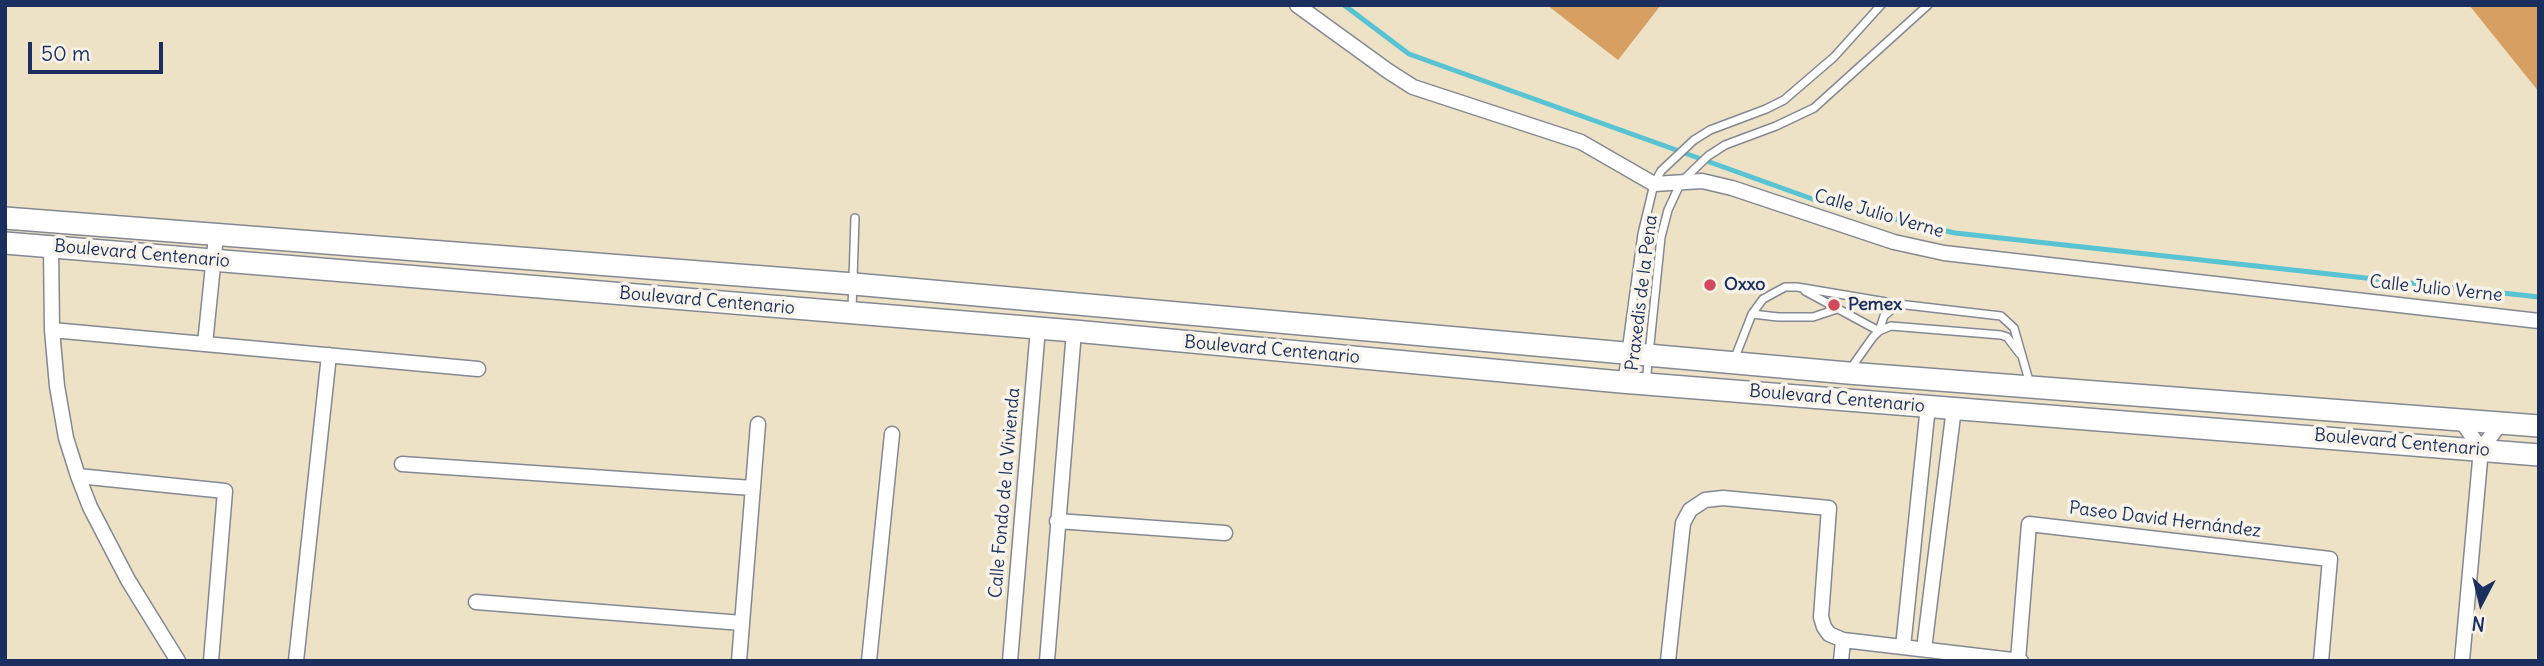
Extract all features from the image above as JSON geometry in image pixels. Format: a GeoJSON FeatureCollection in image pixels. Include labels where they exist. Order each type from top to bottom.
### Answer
{"type":"FeatureCollection","features":[{"type":"Feature","properties":{"kind":"main road","name":"Boulevard Centenario"},"geometry":{"type":"LineString","coordinates":[[5,218],[854,284],[1625,355],[2539,426]]}},
{"type":"Feature","properties":{"kind":"main road","name":"Boulevard Centenario"},"geometry":{"type":"LineString","coordinates":[[5,243],[1074,331],[1621,382],[2539,455]]}},
{"type":"Feature","properties":{"kind":"main road"},"geometry":{"type":"LineString","coordinates":[[536,286],[539,260]]}},
{"type":"Feature","properties":{"kind":"main road"},"geometry":{"type":"LineString","coordinates":[[1038,328],[1047,319],[1057,316],[1157,323],[1175,313]]}},
{"type":"Feature","properties":{"kind":"main road"},"geometry":{"type":"LineString","coordinates":[[1258,349],[1260,320]]}},
{"type":"Feature","properties":{"kind":"main road"},"geometry":{"type":"LineString","coordinates":[[1927,406],[1938,396],[1947,393],[2010,395],[2090,391]]}},
{"type":"Feature","properties":{"kind":"main road"},"geometry":{"type":"LineString","coordinates":[[2169,425],[2205,421],[2260,422],[2269,420],[2290,406]]}},
{"type":"Feature","properties":{"kind":"street"},"geometry":{"type":"LineString","coordinates":[[1297,5],[1413,87],[1581,142],[1654,184]]}},
{"type":"Feature","properties":{"kind":"street","name":"Calle Julio Verne"},"geometry":{"type":"LineString","coordinates":[[1654,184],[1702,181],[1731,188],[1894,242],[1944,253],[2539,320]]}},
{"type":"Feature","properties":{"kind":"street"},"geometry":{"type":"LineString","coordinates":[[205,344],[216,236]]}},
{"type":"Feature","properties":{"kind":"street"},"geometry":{"type":"LineString","coordinates":[[51,246],[52,330],[57,386],[66,438],[90,507],[128,580],[178,661]]}},
{"type":"Feature","properties":{"kind":"street","name":"Calle Fondo de la Vivienda"},"geometry":{"type":"LineString","coordinates":[[1010,661],[1038,328]]}},
{"type":"Feature","properties":{"kind":"street"},"geometry":{"type":"LineString","coordinates":[[52,330],[478,369]]}},
{"type":"Feature","properties":{"kind":"street"},"geometry":{"type":"LineString","coordinates":[[1048,661],[1074,331]]}},
{"type":"Feature","properties":{"kind":"street"},"geometry":{"type":"LineString","coordinates":[[296,661],[329,355]]}},
{"type":"Feature","properties":{"kind":"street"},"geometry":{"type":"LineString","coordinates":[[1903,647],[1927,406]]}},
{"type":"Feature","properties":{"kind":"street"},"geometry":{"type":"LineString","coordinates":[[1924,649],[1954,408]]}},
{"type":"Feature","properties":{"kind":"street"},"geometry":{"type":"LineString","coordinates":[[2460,419],[2481,449]]}},
{"type":"Feature","properties":{"kind":"street"},"geometry":{"type":"LineString","coordinates":[[2462,661],[2481,449],[2501,423]]}},
{"type":"Feature","properties":{"kind":"street"},"geometry":{"type":"LineString","coordinates":[[739,661],[758,424]]}},
{"type":"Feature","properties":{"kind":"street"},"geometry":{"type":"LineString","coordinates":[[869,661],[891,434]]}},
{"type":"Feature","properties":{"kind":"street"},"geometry":{"type":"LineString","coordinates":[[402,464],[753,488]]}},
{"type":"Feature","properties":{"kind":"street"},"geometry":{"type":"LineString","coordinates":[[78,476],[225,491],[211,661]]}},
{"type":"Feature","properties":{"kind":"street"},"geometry":{"type":"LineString","coordinates":[[1668,661],[1683,523],[1690,510],[1705,500],[1723,498],[1829,508],[1821,617],[1829,634],[1843,640],[2020,661]]}},
{"type":"Feature","properties":{"kind":"street"},"geometry":{"type":"LineString","coordinates":[[1057,521],[1225,533]]}},
{"type":"Feature","properties":{"kind":"street","name":"Paseo David Hernández"},"geometry":{"type":"LineString","coordinates":[[2020,661],[2029,524],[2330,558],[2320,661]]}},
{"type":"Feature","properties":{"kind":"street"},"geometry":{"type":"LineString","coordinates":[[476,601],[742,623]]}},
{"type":"Feature","properties":{"kind":"street"},"geometry":{"type":"LineString","coordinates":[[1841,661],[1843,640]]}},
{"type":"Feature","properties":{"kind":"lane","name":"Praxedis de la Pena"},"geometry":{"type":"LineString","coordinates":[[1621,382],[1642,234],[1654,184],[1669,162],[1710,130],[1784,100],[1834,57],[1881,5]]}},
{"type":"Feature","properties":{"kind":"lane","name":"Praxedis de la Pena"},"geometry":{"type":"LineString","coordinates":[[1646,383],[1661,237],[1668,210],[1681,182],[1692,169],[1725,145],[1814,108],[1928,5]]}},
{"type":"Feature","properties":{"kind":"lane"},"geometry":{"type":"LineString","coordinates":[[852,313],[855,218]]}},
{"type":"Feature","properties":{"kind":"lane"},"geometry":{"type":"LineString","coordinates":[[1732,363],[1752,314],[1763,299],[1785,287],[1797,287],[1898,304],[2001,317],[2014,328],[2031,387]]}},
{"type":"Feature","properties":{"kind":"lane"},"geometry":{"type":"LineString","coordinates":[[1797,287],[1879,331]]}},
{"type":"Feature","properties":{"kind":"lane"},"geometry":{"type":"LineString","coordinates":[[1848,373],[1879,331],[1884,316],[1898,304]]}},
{"type":"Feature","properties":{"kind":"lane"},"geometry":{"type":"LineString","coordinates":[[1752,314],[1813,317],[1837,309]]}},
{"type":"Feature","properties":{"kind":"lane"},"geometry":{"type":"LineString","coordinates":[[1879,331],[1891,326],[2001,335],[2007,337],[2022,358]]}},
{"type":"Feature","properties":{"kind":"building"},"geometry":{"type":"Polygon","coordinates":[[[1547,5],[1661,5],[1618,60],[1547,5]]]}},
{"type":"Feature","properties":{"kind":"building"},"geometry":{"type":"Polygon","coordinates":[[[2469,5],[2539,5],[2539,92],[2469,5]]]}},
{"type":"Feature","properties":{"kind":"waterway"},"geometry":{"type":"LineString","coordinates":[[1344,5],[1409,54],[1818,201],[1955,233],[2539,297]]}},
{"type":"Feature","properties":{"kind":"place","name":"Oxxo"},"geometry":{"type":"Point","coordinates":[1710,285]}},
{"type":"Feature","properties":{"kind":"place","name":"Pemex"},"geometry":{"type":"Point","coordinates":[1834,305]}}]}
